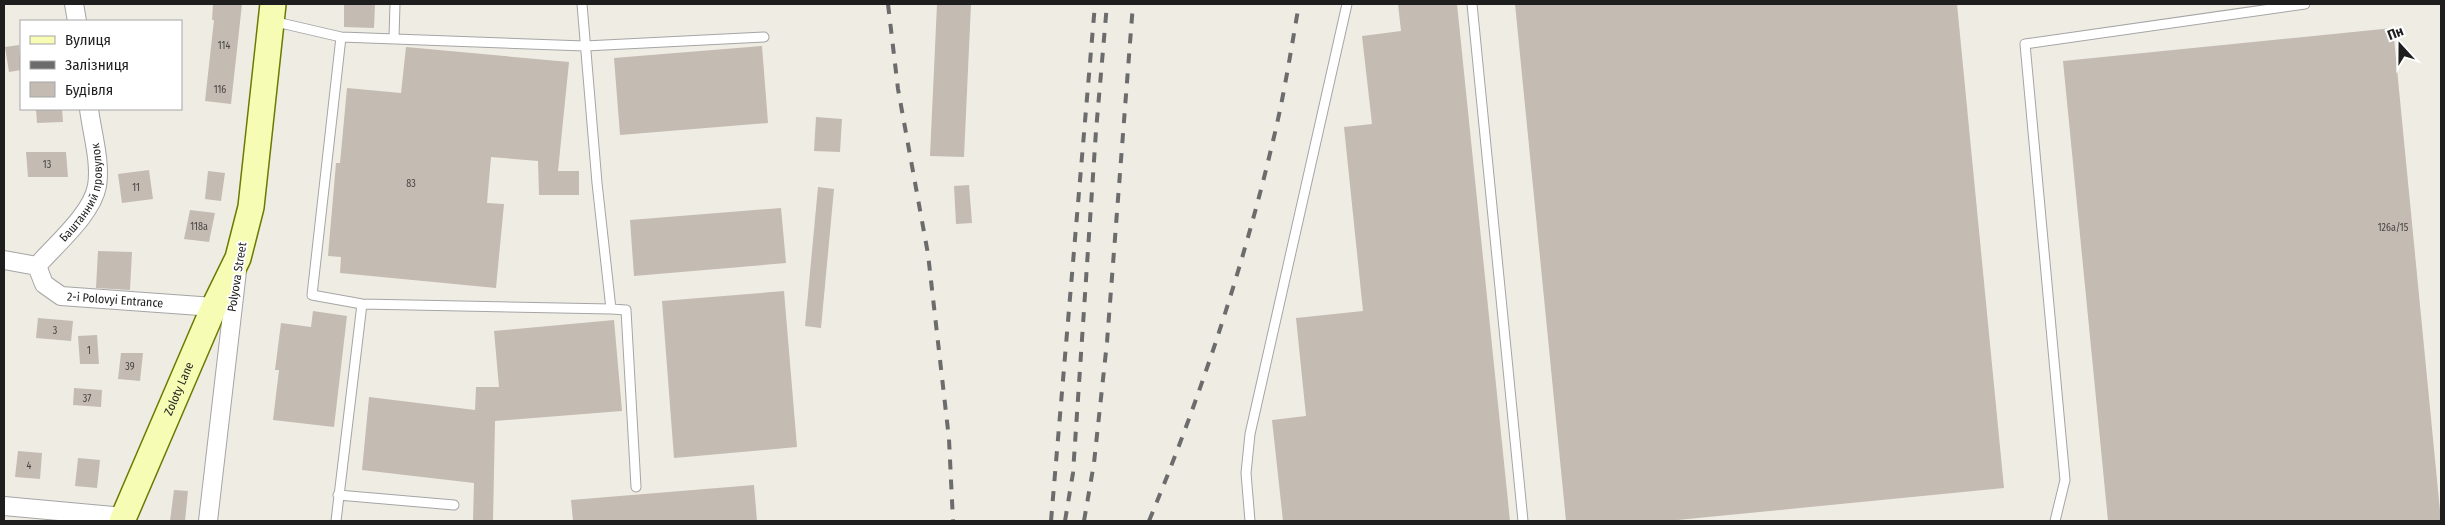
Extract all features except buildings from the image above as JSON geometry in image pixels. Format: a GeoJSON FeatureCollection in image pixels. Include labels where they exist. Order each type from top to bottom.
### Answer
{"type":"FeatureCollection","features":[{"type":"Feature","properties":{"kind":"main road","name":"Polyova Street"},"geometry":{"type":"LineString","coordinates":[[238,258],[251,207],[273,12]]}},
{"type":"Feature","properties":{"kind":"main road","name":"Zoloty Lane"},"geometry":{"type":"LineString","coordinates":[[123,519],[214,307],[238,258]]}},
{"type":"Feature","properties":{"kind":"street"},"geometry":{"type":"LineString","coordinates":[[74,4],[77,20]]}},
{"type":"Feature","properties":{"kind":"street","name":"Баштанний провулок"},"geometry":{"type":"LineString","coordinates":[[37,266],[88,209],[94,196],[97,176],[89,110]]}},
{"type":"Feature","properties":{"kind":"street","name":"Polyova Street"},"geometry":{"type":"LineString","coordinates":[[208,521],[238,258]]}},
{"type":"Feature","properties":{"kind":"street"},"geometry":{"type":"LineString","coordinates":[[4,260],[37,266]]}},
{"type":"Feature","properties":{"kind":"street","name":"2-i Polovyi Entrance"},"geometry":{"type":"LineString","coordinates":[[37,266],[44,284],[61,296],[214,307]]}},
{"type":"Feature","properties":{"kind":"street"},"geometry":{"type":"LineString","coordinates":[[4,506],[123,519]]}},
{"type":"Feature","properties":{"kind":"lane"},"geometry":{"type":"LineString","coordinates":[[394,38],[395,4]]}},
{"type":"Feature","properties":{"kind":"lane"},"geometry":{"type":"LineString","coordinates":[[582,4],[611,308]]}},
{"type":"Feature","properties":{"kind":"lane"},"geometry":{"type":"LineString","coordinates":[[1250,521],[1246,473],[1250,434],[1347,4]]}},
{"type":"Feature","properties":{"kind":"lane"},"geometry":{"type":"LineString","coordinates":[[1472,4],[1523,521]]}},
{"type":"Feature","properties":{"kind":"lane"},"geometry":{"type":"LineString","coordinates":[[2055,521],[2065,480],[2025,44],[2305,4]]}},
{"type":"Feature","properties":{"kind":"lane"},"geometry":{"type":"LineString","coordinates":[[273,12],[341,37],[585,46],[764,37]]}},
{"type":"Feature","properties":{"kind":"lane"},"geometry":{"type":"LineString","coordinates":[[341,37],[312,295],[362,304],[611,308],[626,310],[636,487]]}},
{"type":"Feature","properties":{"kind":"lane"},"geometry":{"type":"LineString","coordinates":[[336,521],[362,304]]}},
{"type":"Feature","properties":{"kind":"lane"},"geometry":{"type":"LineString","coordinates":[[338,495],[454,505]]}},
{"type":"Feature","properties":{"kind":"railway"},"geometry":{"type":"LineString","coordinates":[[888,4],[898,89],[928,254],[949,439],[953,521]]}},
{"type":"Feature","properties":{"kind":"railway"},"geometry":{"type":"LineString","coordinates":[[1051,521],[1095,4]]}},
{"type":"Feature","properties":{"kind":"railway"},"geometry":{"type":"LineString","coordinates":[[1065,521],[1073,473],[1096,131],[1107,4]]}},
{"type":"Feature","properties":{"kind":"railway"},"geometry":{"type":"LineString","coordinates":[[1084,521],[1094,463],[1107,342],[1133,4]]}},
{"type":"Feature","properties":{"kind":"railway"},"geometry":{"type":"LineString","coordinates":[[1149,521],[1202,382],[1248,237],[1277,124],[1299,4]]}}]}
